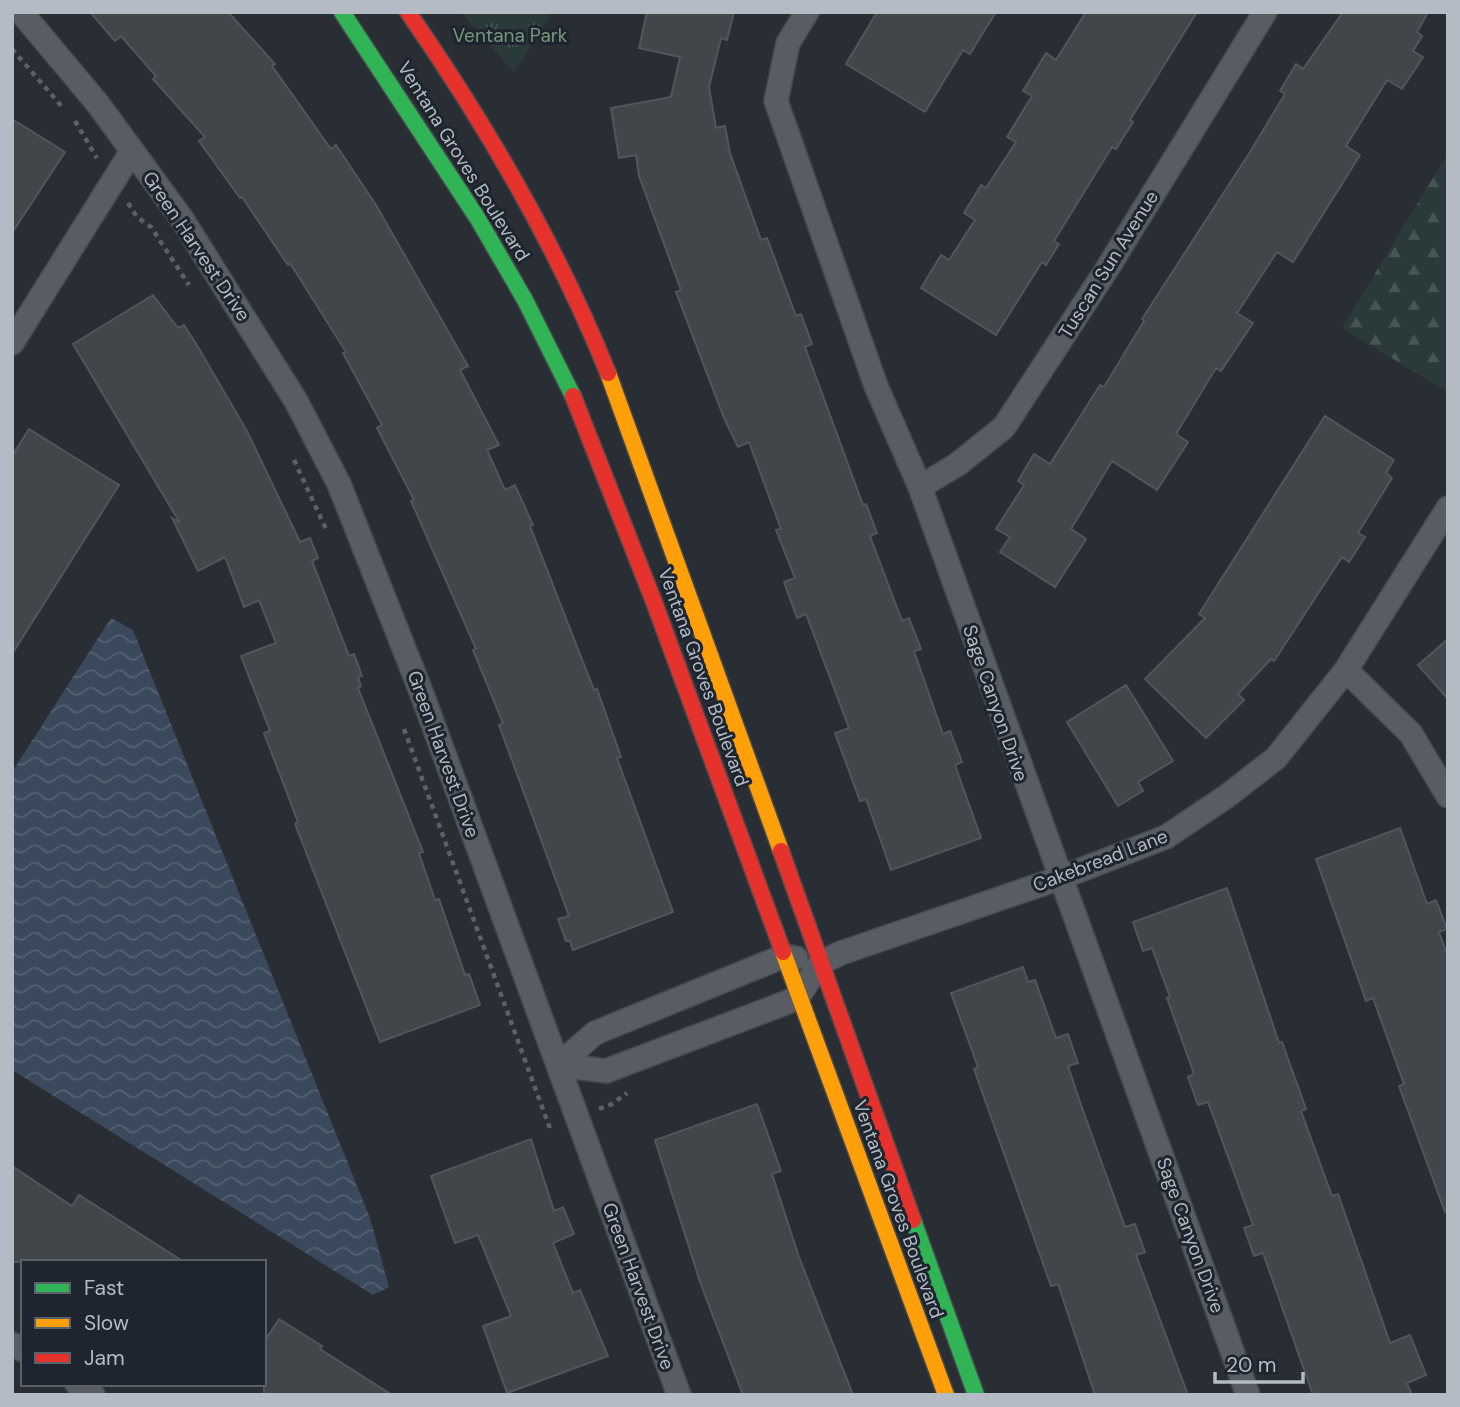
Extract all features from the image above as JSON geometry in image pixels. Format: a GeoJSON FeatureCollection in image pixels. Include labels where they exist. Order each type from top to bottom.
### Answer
{"type":"FeatureCollection","features":[{"type":"Feature","properties":{"kind":"street","name":"Green Harvest Drive"},"geometry":{"type":"LineString","coordinates":[[21,12],[98,104],[182,219],[242,310],[296,401],[339,484],[382,586],[679,1395]]}},
{"type":"Feature","properties":{"kind":"street","name":"Ventana Groves Boulevard"},"geometry":{"type":"LineString","coordinates":[[408,12],[455,78],[493,141],[572,289],[642,462],[976,1395]]}},
{"type":"Feature","properties":{"kind":"street","name":"Sage Canyon Drive"},"geometry":{"type":"LineString","coordinates":[[807,12],[788,43],[776,101],[876,386],[920,487],[1248,1395]]}},
{"type":"Feature","properties":{"kind":"street","name":"Tuscan Sun Avenue"},"geometry":{"type":"LineString","coordinates":[[920,487],[958,464],[1004,427],[1107,269],[1265,12]]}},
{"type":"Feature","properties":{"kind":"street","name":"Ventana Groves Boulevard"},"geometry":{"type":"LineString","coordinates":[[348,15],[478,219],[525,300],[569,385],[654,601],[946,1395]]}},
{"type":"Feature","properties":{"kind":"street","name":"Green Harvest Drive"},"geometry":{"type":"LineString","coordinates":[[12,343],[132,150]]}},
{"type":"Feature","properties":{"kind":"street","name":"Cakebread Lane"},"geometry":{"type":"LineString","coordinates":[[820,963],[1060,878],[1166,837],[1227,796],[1276,758],[1346,670],[1448,508]]}},
{"type":"Feature","properties":{"kind":"street"},"geometry":{"type":"LineString","coordinates":[[1346,670],[1411,734],[1448,796]]}},
{"type":"Feature","properties":{"kind":"street"},"geometry":{"type":"LineString","coordinates":[[783,956],[820,963],[799,997],[606,1071],[558,1065],[595,1033],[783,956]]}},
{"type":"Feature","properties":{"kind":"green space","name":"Ventana Park"},"geometry":{"type":"Polygon","coordinates":[[[461,12],[552,12],[514,73],[461,12]]]}},
{"type":"Feature","properties":{"kind":"green space"},"geometry":{"type":"Polygon","coordinates":[[[1448,153],[1448,392],[1342,328],[1448,153]]]}},
{"type":"Feature","properties":{"kind":"water"},"geometry":{"type":"Polygon","coordinates":[[[111,618],[133,630],[370,1218],[389,1287],[373,1295],[12,1070],[12,772],[111,618]]]}},
{"type":"Feature","properties":{"kind":"building"},"geometry":{"type":"Polygon","coordinates":[[[90,12],[228,12],[275,64],[272,66],[331,149],[336,145],[376,205],[468,366],[460,370],[499,445],[487,450],[505,490],[515,485],[533,525],[530,526],[594,690],[597,689],[621,757],[617,758],[673,912],[573,950],[570,941],[566,941],[558,919],[569,916],[499,725],[503,723],[473,650],[476,649],[411,501],[414,500],[377,428],[382,425],[343,353],[346,352],[290,263],[288,265],[242,197],[240,198],[199,141],[205,137],[153,79],[156,76],[121,36],[115,41],[90,12]]]}},
{"type":"Feature","properties":{"kind":"building"},"geometry":{"type":"Polygon","coordinates":[[[647,12],[734,12],[727,40],[721,38],[709,87],[716,128],[725,126],[730,153],[761,240],[767,238],[796,316],[801,314],[812,344],[805,347],[863,505],[866,504],[877,533],[870,536],[902,621],[909,618],[921,649],[914,651],[943,734],[950,731],[962,762],[955,765],[981,838],[891,870],[866,799],[860,801],[835,733],[849,728],[806,614],[797,618],[784,582],[795,578],[776,530],[781,529],[749,442],[738,447],[724,418],[676,292],[681,290],[639,176],[636,155],[619,158],[611,108],[671,97],[680,57],[639,48],[647,12]]]}},
{"type":"Feature","properties":{"kind":"building"},"geometry":{"type":"Polygon","coordinates":[[[877,12],[996,12],[970,54],[963,50],[925,112],[846,64],[877,12]]]}},
{"type":"Feature","properties":{"kind":"building"},"geometry":{"type":"Polygon","coordinates":[[[1086,12],[1197,12],[1130,120],[1133,122],[1116,149],[1112,147],[1054,241],[1059,244],[1046,265],[1042,262],[996,335],[921,288],[941,255],[949,260],[975,220],[964,213],[981,185],[986,188],[1016,142],[1007,137],[1032,96],[1023,91],[1046,53],[1056,60],[1086,12]]]}},
{"type":"Feature","properties":{"kind":"building"},"geometry":{"type":"Polygon","coordinates":[[[1343,12],[1428,12],[1417,32],[1422,36],[1413,51],[1423,57],[1402,89],[1387,80],[1346,146],[1360,155],[1293,262],[1277,252],[1237,313],[1253,323],[1221,371],[1216,368],[1176,434],[1188,442],[1157,490],[1112,461],[1071,529],[1086,539],[1055,587],[1000,552],[1010,537],[996,529],[1024,485],[1018,481],[1034,454],[1050,464],[1100,385],[1104,387],[1144,321],[1142,319],[1285,94],[1280,91],[1296,64],[1303,69],[1343,12]]]}},
{"type":"Feature","properties":{"kind":"building"},"geometry":{"type":"Polygon","coordinates":[[[12,119],[65,152],[12,233],[12,119]]]}},
{"type":"Feature","properties":{"kind":"building"},"geometry":{"type":"Polygon","coordinates":[[[153,295],[178,328],[184,325],[195,342],[247,431],[300,542],[310,538],[318,558],[312,561],[349,656],[354,654],[362,676],[358,677],[361,686],[358,688],[423,852],[419,853],[435,900],[439,899],[465,975],[469,974],[480,1005],[380,1042],[295,824],[298,822],[264,733],[270,731],[241,656],[276,643],[259,600],[244,607],[225,557],[198,571],[172,518],[180,523],[73,344],[153,295]]]}},
{"type":"Feature","properties":{"kind":"building"},"geometry":{"type":"Polygon","coordinates":[[[1325,416],[1394,460],[1386,473],[1392,478],[1358,533],[1365,537],[1349,562],[1342,557],[1274,661],[1271,659],[1238,694],[1244,700],[1206,738],[1145,679],[1205,618],[1199,614],[1325,416]]]}},
{"type":"Feature","properties":{"kind":"building"},"geometry":{"type":"Polygon","coordinates":[[[29,429],[119,485],[12,654],[12,456],[29,429]]]}},
{"type":"Feature","properties":{"kind":"building"},"geometry":{"type":"Polygon","coordinates":[[[1448,639],[1448,699],[1418,665],[1448,639]]]}},
{"type":"Feature","properties":{"kind":"building"},"geometry":{"type":"Polygon","coordinates":[[[1126,685],[1173,761],[1138,782],[1143,791],[1118,806],[1067,722],[1126,685]]]}},
{"type":"Feature","properties":{"kind":"building"},"geometry":{"type":"Polygon","coordinates":[[[1400,828],[1427,904],[1436,900],[1447,929],[1439,932],[1448,957],[1448,1211],[1445,1212],[1399,1086],[1404,1084],[1373,998],[1366,1001],[1316,859],[1400,828]]]}},
{"type":"Feature","properties":{"kind":"building"},"geometry":{"type":"Polygon","coordinates":[[[1227,888],[1279,1043],[1282,1042],[1306,1109],[1301,1111],[1332,1196],[1338,1194],[1390,1343],[1410,1335],[1426,1375],[1407,1383],[1412,1395],[1313,1395],[1263,1253],[1254,1256],[1244,1228],[1253,1225],[1208,1102],[1198,1105],[1188,1077],[1194,1074],[1167,998],[1170,997],[1152,948],[1143,951],[1133,922],[1227,888]]]}},
{"type":"Feature","properties":{"kind":"building"},"geometry":{"type":"Polygon","coordinates":[[[1023,967],[1028,982],[1035,980],[1056,1038],[1068,1034],[1078,1063],[1068,1066],[1125,1227],[1135,1224],[1145,1252],[1136,1255],[1188,1395],[1095,1395],[1058,1284],[1051,1286],[974,1069],[978,1067],[951,993],[1023,967]]]}},
{"type":"Feature","properties":{"kind":"building"},"geometry":{"type":"Polygon","coordinates":[[[757,1104],[781,1171],[772,1174],[799,1257],[853,1395],[743,1395],[700,1282],[655,1140],[757,1104]]]}},
{"type":"Feature","properties":{"kind":"building"},"geometry":{"type":"Polygon","coordinates":[[[531,1139],[554,1211],[563,1207],[574,1234],[553,1243],[573,1293],[580,1290],[608,1356],[507,1393],[483,1326],[511,1316],[478,1235],[455,1243],[431,1176],[531,1139]]]}},
{"type":"Feature","properties":{"kind":"building"},"geometry":{"type":"Polygon","coordinates":[[[12,1166],[72,1206],[79,1195],[181,1260],[21,1260],[12,1262],[12,1166]]]}},
{"type":"Feature","properties":{"kind":"building"},"geometry":{"type":"Polygon","coordinates":[[[279,1319],[392,1395],[264,1395],[266,1339],[279,1319]]]}},
{"type":"Feature","properties":{"kind":"traffic: fast"},"geometry":{"type":"LineString","coordinates":[[342,12],[478,219],[525,300],[573,396]]}},
{"type":"Feature","properties":{"kind":"traffic: fast"},"geometry":{"type":"LineString","coordinates":[[913,1220],[976,1395]]}},
{"type":"Feature","properties":{"kind":"traffic: slow"},"geometry":{"type":"LineString","coordinates":[[608,373],[781,851]]}},
{"type":"Feature","properties":{"kind":"traffic: slow"},"geometry":{"type":"LineString","coordinates":[[783,952],[946,1395]]}},
{"type":"Feature","properties":{"kind":"traffic: jam"},"geometry":{"type":"LineString","coordinates":[[408,12],[465,98],[543,232],[608,373]]}},
{"type":"Feature","properties":{"kind":"traffic: jam"},"geometry":{"type":"LineString","coordinates":[[573,396],[654,602],[783,952]]}},
{"type":"Feature","properties":{"kind":"traffic: jam"},"geometry":{"type":"LineString","coordinates":[[781,851],[913,1220]]}}]}
